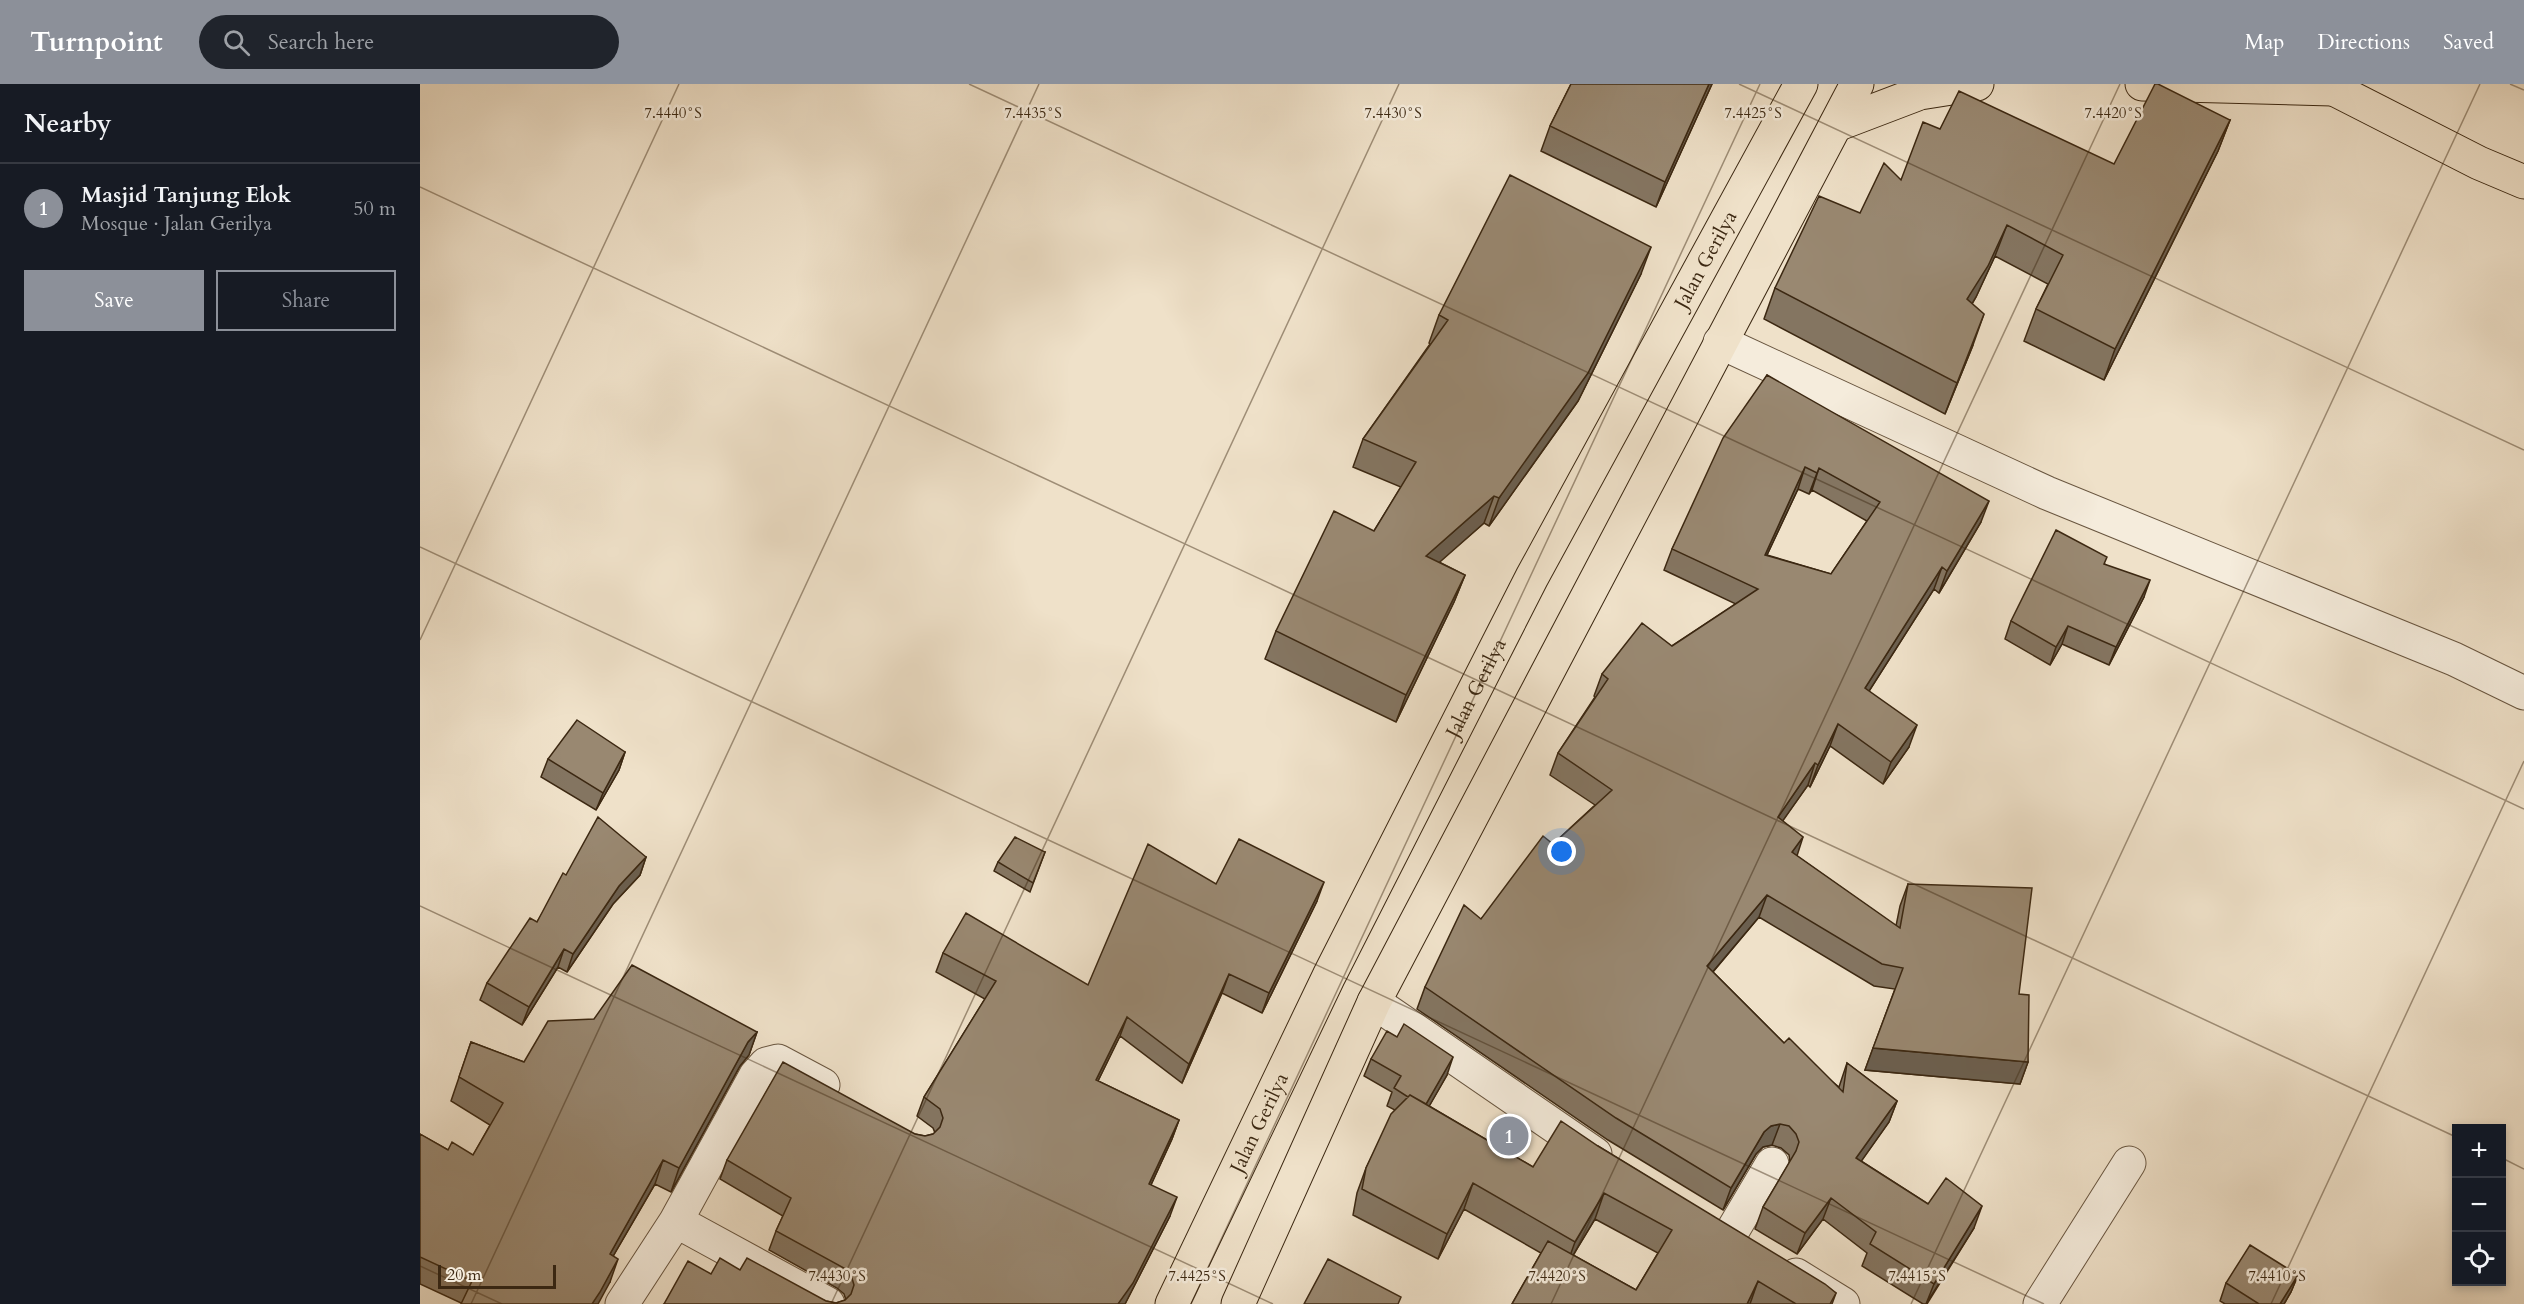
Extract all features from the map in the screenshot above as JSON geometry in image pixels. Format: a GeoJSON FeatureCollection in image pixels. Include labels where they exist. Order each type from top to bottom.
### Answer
{"type":"FeatureCollection","features":[{"type":"Feature","properties":{"kind":"main road","name":"Jalan Gerilya"},"geometry":{"type":"LineString","coordinates":[[1172,1304],[1334,966],[1532,577],[1801,84]]}},
{"type":"Feature","properties":{"kind":"main road"},"geometry":{"type":"LineString","coordinates":[[1238,1304],[1374,1002],[1857,84]]}},
{"type":"Feature","properties":{"kind":"main road"},"geometry":{"type":"LineString","coordinates":[[1836,125],[1920,93],[1977,84]]}},
{"type":"Feature","properties":{"kind":"main road"},"geometry":{"type":"LineString","coordinates":[[2142,84],[2328,86],[2479,163],[2524,182]]}},
{"type":"Feature","properties":{"kind":"street"},"geometry":{"type":"LineString","coordinates":[[1720,342],[2047,493],[2454,658],[2524,693]]}},
{"type":"Feature","properties":{"kind":"street"},"geometry":{"type":"LineString","coordinates":[[1374,1002],[1618,1168]]}},
{"type":"Feature","properties":{"kind":"street"},"geometry":{"type":"LineString","coordinates":[[622,1304],[676,1221],[756,1075],[766,1064],[778,1061],[848,1098]]}},
{"type":"Feature","properties":{"kind":"street"},"geometry":{"type":"LineString","coordinates":[[2040,1304],[2129,1163]]}},
{"type":"Feature","properties":{"kind":"street"},"geometry":{"type":"LineString","coordinates":[[1772,1164],[1720,1228],[1843,1304]]}},
{"type":"Feature","properties":{"kind":"street"},"geometry":{"type":"LineString","coordinates":[[676,1221],[828,1304]]}},
{"type":"Feature","properties":{"kind":"building"},"geometry":{"type":"Polygon","coordinates":[[[1571,84],[1709,84],[1665,182],[1550,126],[1571,84]]]}},
{"type":"Feature","properties":{"kind":"building"},"geometry":{"type":"Polygon","coordinates":[[[2155,84],[2230,120],[2115,349],[2036,309],[2063,255],[2007,225],[1988,266],[1967,299],[1984,314],[1957,383],[1775,288],[1819,196],[1860,213],[1884,163],[1901,180],[1923,122],[1940,129],[1959,91],[2114,164],[2155,84]]]}},
{"type":"Feature","properties":{"kind":"building"},"geometry":{"type":"Polygon","coordinates":[[[1510,175],[1651,247],[1588,373],[1499,498],[1494,496],[1426,556],[1465,575],[1406,695],[1276,631],[1334,511],[1374,531],[1416,462],[1363,439],[1448,320],[1439,315],[1510,175]]]}},
{"type":"Feature","properties":{"kind":"building"},"geometry":{"type":"Polygon","coordinates":[[[1767,375],[1989,501],[1947,571],[1942,567],[1865,688],[1917,725],[1891,762],[1838,724],[1818,765],[1815,763],[1778,817],[1803,837],[1792,852],[1900,928],[1908,884],[2032,888],[2019,994],[2029,995],[2028,1062],[1873,1048],[1903,968],[1882,964],[1767,895],[1707,966],[1784,1043],[1789,1038],[1843,1092],[1847,1063],[1897,1101],[1856,1158],[1928,1204],[1946,1178],[1982,1206],[1934,1284],[1870,1244],[1876,1232],[1831,1198],[1805,1233],[1763,1207],[1799,1142],[1789,1126],[1780,1124],[1771,1126],[1764,1132],[1731,1188],[1616,1118],[1425,987],[1464,905],[1481,919],[1543,836],[1553,844],[1612,790],[1558,753],[1608,679],[1602,674],[1642,623],[1672,646],[1758,589],[1672,549],[1723,438],[1767,375]],[[1805,467],[1765,555],[1831,574],[1880,502],[1819,468],[1817,473],[1805,467]]]}},
{"type":"Feature","properties":{"kind":"building"},"geometry":{"type":"Polygon","coordinates":[[[2056,530],[2107,557],[2104,564],[2150,580],[2116,647],[2068,626],[2056,647],[2011,621],[2056,530]]]}},
{"type":"Feature","properties":{"kind":"building"},"geometry":{"type":"Polygon","coordinates":[[[577,720],[625,752],[603,793],[548,759],[577,720]]]}},
{"type":"Feature","properties":{"kind":"building"},"geometry":{"type":"Polygon","coordinates":[[[598,817],[646,857],[619,886],[573,954],[564,949],[529,1007],[487,983],[530,918],[537,922],[563,873],[566,875],[598,817]]]}},
{"type":"Feature","properties":{"kind":"building"},"geometry":{"type":"Polygon","coordinates":[[[1015,837],[1045,852],[1033,883],[998,862],[1015,837]]]}},
{"type":"Feature","properties":{"kind":"building"},"geometry":{"type":"Polygon","coordinates":[[[1239,839],[1324,882],[1269,993],[1229,974],[1189,1064],[1127,1017],[1096,1080],[1179,1120],[1149,1184],[1177,1197],[1133,1283],[1118,1304],[664,1304],[688,1261],[711,1274],[720,1258],[740,1270],[747,1258],[826,1301],[836,1303],[845,1300],[851,1294],[854,1285],[851,1275],[844,1268],[776,1231],[791,1198],[727,1160],[783,1062],[915,1134],[925,1136],[933,1134],[940,1127],[943,1118],[940,1109],[924,1097],[996,981],[943,953],[966,913],[1088,985],[1148,844],[1216,884],[1239,839]]]}},
{"type":"Feature","properties":{"kind":"building"},"geometry":{"type":"Polygon","coordinates":[[[632,965],[757,1032],[748,1042],[679,1168],[663,1160],[610,1254],[618,1259],[592,1304],[461,1304],[472,1281],[420,1257],[420,1134],[448,1150],[452,1142],[473,1155],[503,1103],[459,1077],[471,1042],[524,1062],[548,1021],[594,1019],[632,965]]]}},
{"type":"Feature","properties":{"kind":"building"},"geometry":{"type":"Polygon","coordinates":[[[1404,1024],[1453,1057],[1426,1104],[1394,1088],[1401,1076],[1371,1059],[1387,1031],[1397,1037],[1404,1024]]]}},
{"type":"Feature","properties":{"kind":"building"},"geometry":{"type":"Polygon","coordinates":[[[1410,1095],[1533,1167],[1561,1121],[1836,1293],[1830,1304],[1796,1304],[1758,1281],[1747,1304],[1512,1304],[1548,1241],[1636,1290],[1672,1230],[1604,1193],[1575,1242],[1473,1183],[1447,1234],[1362,1189],[1366,1168],[1391,1114],[1410,1095]]]}},
{"type":"Feature","properties":{"kind":"building"},"geometry":{"type":"Polygon","coordinates":[[[2250,1245],[2298,1275],[2280,1304],[2259,1304],[2226,1283],[2250,1245]]]}},
{"type":"Feature","properties":{"kind":"building"},"geometry":{"type":"Polygon","coordinates":[[[1328,1259],[1401,1297],[1398,1304],[1304,1304],[1328,1259]]]}},
{"type":"Feature","properties":{"kind":"place","name":"Masjid Tanjung Elok"},"geometry":{"type":"Point","coordinates":[1509,1136]}}]}
